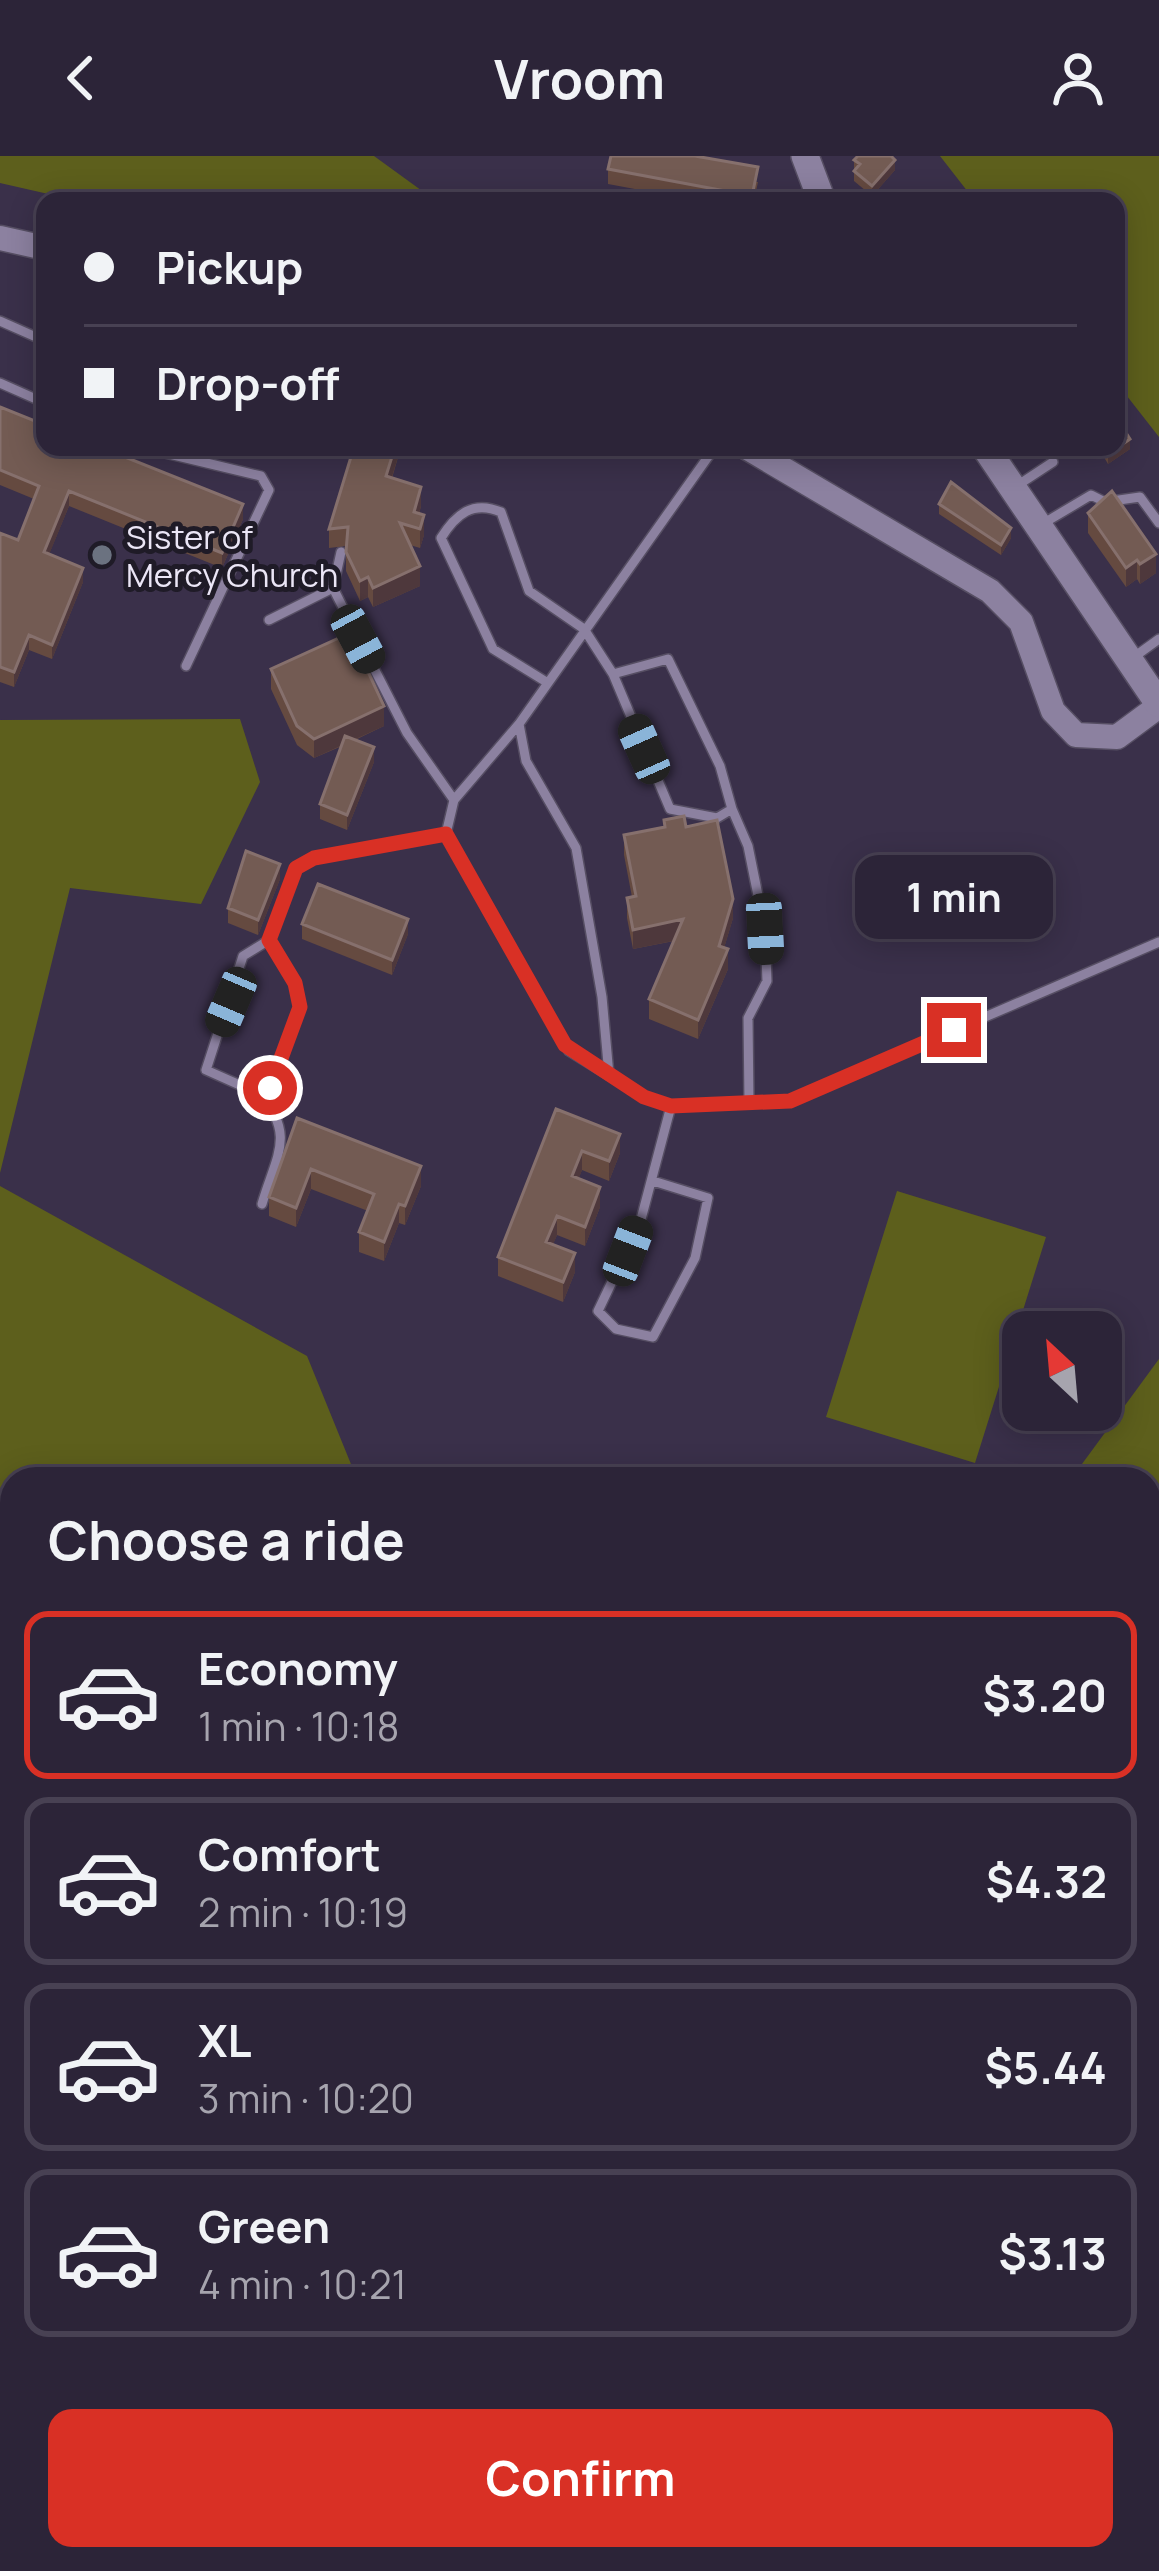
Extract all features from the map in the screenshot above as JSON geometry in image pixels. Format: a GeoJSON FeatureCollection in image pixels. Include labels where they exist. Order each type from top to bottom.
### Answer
{"type":"FeatureCollection","features":[{"type":"Feature","properties":{"kind":"main road"},"geometry":{"type":"LineString","coordinates":[[805,156],[819,192]]}},
{"type":"Feature","properties":{"kind":"main road"},"geometry":{"type":"LineString","coordinates":[[992,456],[1159,705]]}},
{"type":"Feature","properties":{"kind":"street"},"geometry":{"type":"LineString","coordinates":[[0,238],[36,246]]}},
{"type":"Feature","properties":{"kind":"street"},"geometry":{"type":"LineString","coordinates":[[761,456],[990,591],[1021,622],[1053,711],[1076,735],[1117,736],[1159,705]]}},
{"type":"Feature","properties":{"kind":"lane"},"geometry":{"type":"LineString","coordinates":[[0,321],[36,337]]}},
{"type":"Feature","properties":{"kind":"lane"},"geometry":{"type":"LineString","coordinates":[[0,383],[36,400]]}},
{"type":"Feature","properties":{"kind":"lane"},"geometry":{"type":"LineString","coordinates":[[178,456],[261,476],[269,490],[186,666]]}},
{"type":"Feature","properties":{"kind":"lane"},"geometry":{"type":"LineString","coordinates":[[709,456],[519,724],[454,800],[446,834],[565,1045],[644,1097],[671,1106],[790,1101],[1159,942]]}},
{"type":"Feature","properties":{"kind":"lane"},"geometry":{"type":"LineString","coordinates":[[1013,488],[1053,462]]}},
{"type":"Feature","properties":{"kind":"lane"},"geometry":{"type":"LineString","coordinates":[[1039,526],[1091,495],[1105,502],[1140,497],[1159,523]]}},
{"type":"Feature","properties":{"kind":"lane"},"geometry":{"type":"LineString","coordinates":[[548,683],[493,649],[445,556],[441,538],[460,512],[479,507],[501,512],[529,592],[584,629],[613,674],[670,809],[717,818],[732,809]]}},
{"type":"Feature","properties":{"kind":"lane"},"geometry":{"type":"LineString","coordinates":[[341,552],[333,588],[407,733],[454,800]]}},
{"type":"Feature","properties":{"kind":"lane"},"geometry":{"type":"LineString","coordinates":[[268,620],[333,588]]}},
{"type":"Feature","properties":{"kind":"lane"},"geometry":{"type":"LineString","coordinates":[[339,647],[358,639]]}},
{"type":"Feature","properties":{"kind":"lane"},"geometry":{"type":"LineString","coordinates":[[1129,660],[1159,639]]}},
{"type":"Feature","properties":{"kind":"lane"},"geometry":{"type":"LineString","coordinates":[[613,674],[668,659],[720,766],[748,846],[765,929],[767,981],[748,1018],[749,1103]]}},
{"type":"Feature","properties":{"kind":"lane"},"geometry":{"type":"LineString","coordinates":[[519,724],[526,760],[576,848],[602,997],[609,1075]]}},
{"type":"Feature","properties":{"kind":"lane"},"geometry":{"type":"LineString","coordinates":[[262,1204],[283,1132],[280,1117],[260,1094],[206,1070],[243,956],[269,940],[296,868],[314,858],[446,834]]}},
{"type":"Feature","properties":{"kind":"lane"},"geometry":{"type":"LineString","coordinates":[[260,1094],[270,1088],[300,1007],[295,983],[269,940]]}},
{"type":"Feature","properties":{"kind":"lane"},"geometry":{"type":"LineString","coordinates":[[652,1181],[707,1198],[694,1258],[653,1336],[616,1329],[598,1311],[617,1279],[652,1181],[671,1106]]}},
{"type":"Feature","properties":{"kind":"shaded area"},"geometry":{"type":"Polygon","coordinates":[[[0,156],[374,156],[424,192],[40,192],[0,183],[0,156]]]}},
{"type":"Feature","properties":{"kind":"shaded area"},"geometry":{"type":"Polygon","coordinates":[[[940,156],[1159,156],[1159,437],[1125,394],[1125,192],[968,192],[940,156]]]}},
{"type":"Feature","properties":{"kind":"shaded area"},"geometry":{"type":"Polygon","coordinates":[[[240,719],[260,782],[201,904],[70,888],[0,1173],[0,720],[240,719]]]}},
{"type":"Feature","properties":{"kind":"shaded area"},"geometry":{"type":"Polygon","coordinates":[[[0,1186],[307,1356],[352,1467],[0,1467],[0,1186]]]}},
{"type":"Feature","properties":{"kind":"shaded area"},"geometry":{"type":"Polygon","coordinates":[[[897,1191],[1046,1237],[1023,1311],[1002,1311],[1002,1377],[975,1463],[826,1417],[897,1191]]]}},
{"type":"Feature","properties":{"kind":"shaded area"},"geometry":{"type":"Polygon","coordinates":[[[1159,1359],[1159,1467],[1080,1467],[1106,1431],[1122,1431],[1122,1409],[1159,1359]]]}},
{"type":"Feature","properties":{"kind":"building"},"geometry":{"type":"Polygon","coordinates":[[[611,156],[695,156],[758,167],[753,192],[608,169],[611,156]]]}},
{"type":"Feature","properties":{"kind":"building"},"geometry":{"type":"Polygon","coordinates":[[[858,156],[895,160],[872,186],[854,171],[860,164],[854,160],[858,156]]]}},
{"type":"Feature","properties":{"kind":"building"},"geometry":{"type":"Polygon","coordinates":[[[0,407],[36,421],[36,456],[123,456],[243,504],[222,553],[69,491],[44,552],[83,568],[52,645],[29,635],[14,672],[0,667],[0,533],[18,540],[39,486],[0,470],[0,407]]]}},
{"type":"Feature","properties":{"kind":"building"},"geometry":{"type":"Polygon","coordinates":[[[351,456],[392,456],[386,476],[421,487],[414,512],[424,515],[420,529],[400,523],[420,566],[373,588],[368,577],[360,581],[346,552],[348,527],[329,529],[351,456]]]}},
{"type":"Feature","properties":{"kind":"building"},"geometry":{"type":"Polygon","coordinates":[[[951,482],[1011,528],[1001,545],[939,504],[951,482]]]}},
{"type":"Feature","properties":{"kind":"building"},"geometry":{"type":"Polygon","coordinates":[[[1112,491],[1156,554],[1126,568],[1088,513],[1112,491]]]}},
{"type":"Feature","properties":{"kind":"building"},"geometry":{"type":"Polygon","coordinates":[[[350,633],[384,706],[314,739],[297,726],[271,669],[350,633]]]}},
{"type":"Feature","properties":{"kind":"building"},"geometry":{"type":"Polygon","coordinates":[[[345,736],[374,747],[347,815],[320,804],[345,736]]]}},
{"type":"Feature","properties":{"kind":"building"},"geometry":{"type":"Polygon","coordinates":[[[684,816],[686,827],[717,820],[733,899],[719,946],[728,949],[698,1020],[649,999],[683,919],[633,930],[627,898],[636,896],[624,835],[665,827],[664,820],[684,816]]]}},
{"type":"Feature","properties":{"kind":"building"},"geometry":{"type":"Polygon","coordinates":[[[246,851],[280,864],[258,920],[228,908],[246,851]]]}},
{"type":"Feature","properties":{"kind":"building"},"geometry":{"type":"Polygon","coordinates":[[[318,884],[408,919],[392,960],[302,924],[318,884]]]}},
{"type":"Feature","properties":{"kind":"building"},"geometry":{"type":"Polygon","coordinates":[[[556,1109],[620,1134],[609,1161],[582,1151],[572,1176],[600,1187],[585,1227],[557,1216],[546,1242],[575,1253],[563,1282],[498,1257],[556,1109]]]}},
{"type":"Feature","properties":{"kind":"building"},"geometry":{"type":"Polygon","coordinates":[[[297,1118],[421,1166],[384,1242],[359,1232],[374,1194],[311,1169],[296,1208],[269,1197],[297,1118]]]}},
{"type":"Feature","properties":{"kind":"place","name":"Sister of Mercy Church"},"geometry":{"type":"Point","coordinates":[102,555]}},
{"type":"Feature","properties":{"kind":"route"},"geometry":{"type":"LineString","coordinates":[[270,1088],[300,1007],[295,983],[279,965],[269,940],[296,868],[314,858],[403,846],[446,834],[465,859],[494,924],[569,1051],[644,1097],[671,1106],[790,1101],[954,1030]]}}]}
